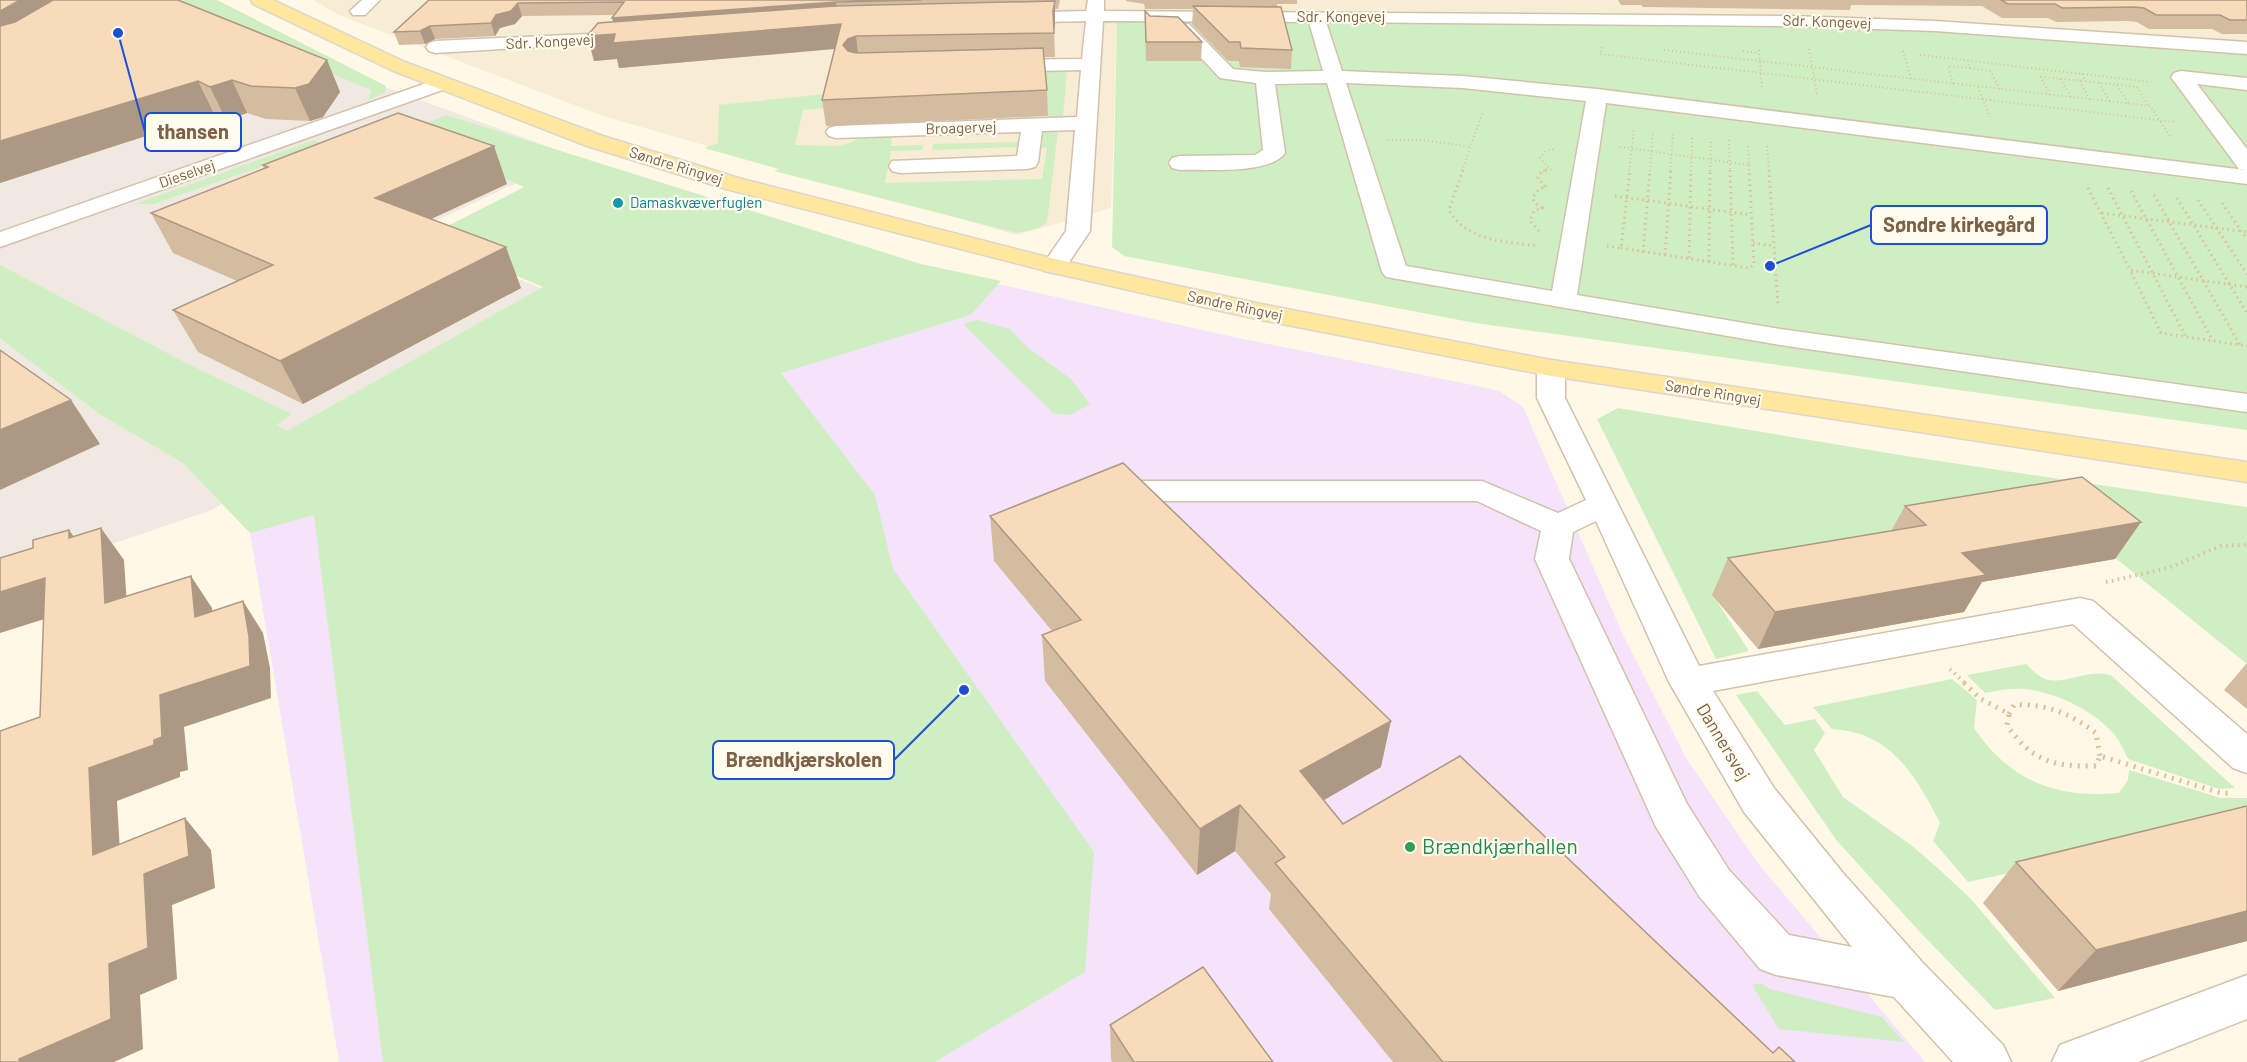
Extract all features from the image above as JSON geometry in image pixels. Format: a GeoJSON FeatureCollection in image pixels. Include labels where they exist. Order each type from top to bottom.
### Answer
{"type":"FeatureCollection","features":[{"type":"Feature","properties":{"kind":"main road","name":"Søndre Ringvej"},"geometry":{"type":"LineString","coordinates":[[259,0],[318,30],[441,84],[595,141],[734,184],[1054,266],[1262,312],[1551,368],[2247,472]]}},
{"type":"Feature","properties":{"kind":"street"},"geometry":{"type":"LineString","coordinates":[[1496,0],[1504,18]]}},
{"type":"Feature","properties":{"kind":"street"},"geometry":{"type":"LineString","coordinates":[[1779,7],[1791,21]]}},
{"type":"Feature","properties":{"kind":"street"},"geometry":{"type":"LineString","coordinates":[[1054,266],[1078,231],[1096,8]]}},
{"type":"Feature","properties":{"kind":"street","name":"Sdr. Kongevej"},"geometry":{"type":"LineString","coordinates":[[990,18],[1096,8],[1239,8],[1316,16],[1791,21],[1935,26],[2247,48]]}},
{"type":"Feature","properties":{"kind":"street"},"geometry":{"type":"LineString","coordinates":[[1316,16],[1395,272],[1780,337],[2247,403]]}},
{"type":"Feature","properties":{"kind":"street"},"geometry":{"type":"LineString","coordinates":[[1134,28],[1260,28]]}},
{"type":"Feature","properties":{"kind":"street"},"geometry":{"type":"LineString","coordinates":[[1184,28],[1227,74],[1265,78],[1336,77],[1489,84],[1598,95],[2247,177]]}},
{"type":"Feature","properties":{"kind":"street","name":"Sdr. Kongevej"},"geometry":{"type":"LineString","coordinates":[[435,47],[652,36]]}},
{"type":"Feature","properties":{"kind":"street"},"geometry":{"type":"LineString","coordinates":[[987,66],[1091,64]]}},
{"type":"Feature","properties":{"kind":"street"},"geometry":{"type":"LineString","coordinates":[[2247,84],[2181,77],[2247,164]]}},
{"type":"Feature","properties":{"kind":"street"},"geometry":{"type":"LineString","coordinates":[[1180,163],[1259,161],[1274,153],[1265,78]]}},
{"type":"Feature","properties":{"kind":"street","name":"Dieselvej"},"geometry":{"type":"LineString","coordinates":[[0,240],[441,84]]}},
{"type":"Feature","properties":{"kind":"street"},"geometry":{"type":"LineString","coordinates":[[1563,300],[1598,95]]}},
{"type":"Feature","properties":{"kind":"street","name":"Broagervej"},"geometry":{"type":"LineString","coordinates":[[836,132],[1087,123]]}},
{"type":"Feature","properties":{"kind":"street"},"geometry":{"type":"LineString","coordinates":[[900,166],[1027,162],[1032,125]]}},
{"type":"Feature","properties":{"kind":"street","name":"Dannersvej"},"geometry":{"type":"LineString","coordinates":[[1551,368],[1551,398],[1688,682],[1759,800],[1828,886],[1907,978],[1986,1062]]}},
{"type":"Feature","properties":{"kind":"street"},"geometry":{"type":"LineString","coordinates":[[1142,490],[1482,491],[1558,526]]}},
{"type":"Feature","properties":{"kind":"street"},"geometry":{"type":"LineString","coordinates":[[1558,526],[1604,504]]}},
{"type":"Feature","properties":{"kind":"street"},"geometry":{"type":"LineString","coordinates":[[1558,526],[1552,559],[1671,815],[1714,883],[1776,954],[1907,978]]}},
{"type":"Feature","properties":{"kind":"street"},"geometry":{"type":"LineString","coordinates":[[1688,682],[2080,610],[2247,757]]}},
{"type":"Feature","properties":{"kind":"street"},"geometry":{"type":"LineString","coordinates":[[2077,1062],[2247,996]]}},
{"type":"Feature","properties":{"kind":"path"},"geometry":{"type":"LineString","coordinates":[[1604,43],[1600,54],[2219,127]]}},
{"type":"Feature","properties":{"kind":"path"},"geometry":{"type":"LineString","coordinates":[[1901,44],[1911,79]]}},
{"type":"Feature","properties":{"kind":"path"},"geometry":{"type":"LineString","coordinates":[[1808,45],[1821,124]]}},
{"type":"Feature","properties":{"kind":"path"},"geometry":{"type":"LineString","coordinates":[[1759,47],[1780,337]]}},
{"type":"Feature","properties":{"kind":"path"},"geometry":{"type":"LineString","coordinates":[[1660,50],[2150,106]]}},
{"type":"Feature","properties":{"kind":"path"},"geometry":{"type":"LineString","coordinates":[[1737,50],[1760,53]]}},
{"type":"Feature","properties":{"kind":"path"},"geometry":{"type":"LineString","coordinates":[[1919,53],[1920,56],[2187,86]]}},
{"type":"Feature","properties":{"kind":"path"},"geometry":{"type":"LineString","coordinates":[[1967,61],[1970,68]]}},
{"type":"Feature","properties":{"kind":"path"},"geometry":{"type":"LineString","coordinates":[[1953,84],[1948,66],[1990,71],[2000,89]]}},
{"type":"Feature","properties":{"kind":"path"},"geometry":{"type":"LineString","coordinates":[[2081,74],[2085,81]]}},
{"type":"Feature","properties":{"kind":"path"},"geometry":{"type":"LineString","coordinates":[[2050,95],[2041,77],[2137,87],[2196,171]]}},
{"type":"Feature","properties":{"kind":"path"},"geometry":{"type":"LineString","coordinates":[[2060,79],[2071,97]]}},
{"type":"Feature","properties":{"kind":"path"},"geometry":{"type":"LineString","coordinates":[[2080,80],[2090,100]]}},
{"type":"Feature","properties":{"kind":"path"},"geometry":{"type":"LineString","coordinates":[[2099,82],[2110,102]]}},
{"type":"Feature","properties":{"kind":"path"},"geometry":{"type":"LineString","coordinates":[[1489,84],[1488,98],[1449,210],[1457,225],[1481,236],[1495,240],[1621,248],[1749,268],[1754,265],[1749,165]]}},
{"type":"Feature","properties":{"kind":"path"},"geometry":{"type":"LineString","coordinates":[[2117,84],[2128,104]]}},
{"type":"Feature","properties":{"kind":"path"},"geometry":{"type":"LineString","coordinates":[[1665,255],[1674,123]]}},
{"type":"Feature","properties":{"kind":"path"},"geometry":{"type":"LineString","coordinates":[[1621,248],[1635,128]]}},
{"type":"Feature","properties":{"kind":"path"},"geometry":{"type":"LineString","coordinates":[[1729,130],[1733,265]]}},
{"type":"Feature","properties":{"kind":"path"},"geometry":{"type":"LineString","coordinates":[[1643,252],[1653,131]]}},
{"type":"Feature","properties":{"kind":"path"},"geometry":{"type":"LineString","coordinates":[[1689,258],[1692,136]]}},
{"type":"Feature","properties":{"kind":"path"},"geometry":{"type":"LineString","coordinates":[[1709,262],[1711,138]]}},
{"type":"Feature","properties":{"kind":"path"},"geometry":{"type":"LineString","coordinates":[[1355,141],[1423,141],[1471,147]]}},
{"type":"Feature","properties":{"kind":"path"},"geometry":{"type":"LineString","coordinates":[[2107,186],[2186,337]]}},
{"type":"Feature","properties":{"kind":"path"},"geometry":{"type":"LineString","coordinates":[[2130,189],[2213,341]]}},
{"type":"Feature","properties":{"kind":"path"},"geometry":{"type":"LineString","coordinates":[[1582,191],[1751,214]]}},
{"type":"Feature","properties":{"kind":"path"},"geometry":{"type":"LineString","coordinates":[[2152,192],[2241,345]]}},
{"type":"Feature","properties":{"kind":"path"},"geometry":{"type":"LineString","coordinates":[[2175,195],[2247,313]]}},
{"type":"Feature","properties":{"kind":"path"},"geometry":{"type":"LineString","coordinates":[[2196,197],[2247,274]]}},
{"type":"Feature","properties":{"kind":"path"},"geometry":{"type":"LineString","coordinates":[[2218,197],[2247,239]]}},
{"type":"Feature","properties":{"kind":"path"},"geometry":{"type":"LineString","coordinates":[[2101,212],[2247,232]]}},
{"type":"Feature","properties":{"kind":"path"},"geometry":{"type":"LineString","coordinates":[[1753,243],[1774,246]]}},
{"type":"Feature","properties":{"kind":"path"},"geometry":{"type":"LineString","coordinates":[[2247,287],[2130,270],[2161,333],[2247,346]]}},
{"type":"Feature","properties":{"kind":"path"},"geometry":{"type":"LineString","coordinates":[[2080,610],[2083,588],[2168,568],[2221,546],[2247,545]]}},
{"type":"Feature","properties":{"kind":"path"},"geometry":{"type":"LineString","coordinates":[[1920,639],[1981,699],[2009,714]]}},
{"type":"Feature","properties":{"kind":"path"},"geometry":{"type":"LineString","coordinates":[[2030,704],[2060,709],[2096,733],[2100,756],[2096,766],[2073,767],[2046,760],[2022,747],[2007,725],[2009,714],[2014,705],[2030,704]]}},
{"type":"Feature","properties":{"kind":"path"},"geometry":{"type":"LineString","coordinates":[[2100,756],[2221,793],[2238,792]]}},
{"type":"Feature","properties":{"kind":"shaded area"},"geometry":{"type":"Polygon","coordinates":[[[0,0],[206,0],[376,84],[574,156],[410,233],[550,292],[212,510],[0,582],[0,0]]]}},
{"type":"Feature","properties":{"kind":"shaded area"},"geometry":{"type":"Polygon","coordinates":[[[313,0],[2247,0],[2247,54],[1126,19],[1117,23],[1111,208],[1017,235],[603,116],[339,15],[313,0]]]}},
{"type":"Feature","properties":{"kind":"shaded area"},"geometry":{"type":"Polygon","coordinates":[[[998,284],[1229,336],[1487,388],[1501,392],[1523,407],[1624,637],[1686,758],[1757,862],[1925,1062],[339,1062],[250,533],[971,315],[998,284]]]}},
{"type":"Feature","properties":{"kind":"green space"},"geometry":{"type":"Polygon","coordinates":[[[182,0],[217,0],[386,86],[385,92],[368,101],[371,90],[205,20],[182,0]]]}},
{"type":"Feature","properties":{"kind":"green space"},"geometry":{"type":"Polygon","coordinates":[[[1126,19],[1835,27],[1940,31],[2247,54],[2247,430],[1475,323],[1124,256],[1112,247],[1117,22],[1126,19]]]}},
{"type":"Feature","properties":{"kind":"green space"},"geometry":{"type":"Polygon","coordinates":[[[1039,71],[1067,71],[1063,117],[1048,118],[1039,71]]]}},
{"type":"Feature","properties":{"kind":"green space"},"geometry":{"type":"Polygon","coordinates":[[[827,94],[823,108],[803,110],[795,145],[839,146],[855,141],[856,137],[892,136],[891,146],[924,145],[922,150],[891,151],[885,183],[1042,179],[1047,148],[1041,147],[1039,142],[1041,130],[1058,130],[1047,222],[1039,228],[1017,233],[774,171],[779,169],[704,148],[718,143],[719,105],[827,94]]]}},
{"type":"Feature","properties":{"kind":"green space"},"geometry":{"type":"Polygon","coordinates":[[[446,115],[921,264],[1001,281],[971,315],[781,373],[875,495],[893,569],[1094,852],[1085,972],[935,1062],[383,1062],[314,515],[250,533],[183,463],[98,413],[0,338],[0,265],[188,364],[292,414],[276,425],[287,431],[543,287],[424,238],[524,187],[473,164],[419,127],[446,115]]]}},
{"type":"Feature","properties":{"kind":"green space"},"geometry":{"type":"Polygon","coordinates":[[[314,140],[324,145],[154,204],[135,204],[314,140]]]}},
{"type":"Feature","properties":{"kind":"green space"},"geometry":{"type":"Polygon","coordinates":[[[1020,142],[1019,147],[932,150],[933,144],[1020,142]]]}},
{"type":"Feature","properties":{"kind":"green space"},"geometry":{"type":"Polygon","coordinates":[[[977,320],[1010,329],[1027,347],[1071,379],[1090,404],[1070,415],[1053,413],[963,324],[977,320]]]}},
{"type":"Feature","properties":{"kind":"green space"},"geometry":{"type":"Polygon","coordinates":[[[1618,408],[1906,456],[2247,507],[2247,664],[2057,511],[1898,559],[1725,587],[1713,595],[1749,651],[1716,659],[1597,419],[1618,408]]]}},
{"type":"Feature","properties":{"kind":"green space"},"geometry":{"type":"Polygon","coordinates":[[[2026,664],[2040,676],[2053,681],[2095,674],[2112,676],[2235,788],[2219,789],[2128,759],[2114,734],[2106,726],[2066,700],[2026,689],[1985,693],[1967,675],[2026,664]]]}},
{"type":"Feature","properties":{"kind":"green space"},"geometry":{"type":"Polygon","coordinates":[[[1952,679],[1977,700],[1974,728],[1988,746],[2003,761],[2036,783],[2075,793],[2119,793],[2128,780],[2129,770],[2221,798],[2247,798],[2247,821],[1968,882],[1933,841],[1940,823],[1911,773],[1886,748],[1870,738],[1853,732],[1832,729],[1813,707],[1952,679]]]}},
{"type":"Feature","properties":{"kind":"green space"},"geometry":{"type":"Polygon","coordinates":[[[1757,691],[1785,725],[1815,719],[1825,733],[1814,750],[1843,797],[1911,845],[1971,899],[2055,998],[1995,1010],[1837,841],[1736,695],[1757,691]]]}},
{"type":"Feature","properties":{"kind":"green space"},"geometry":{"type":"Polygon","coordinates":[[[1760,983],[1770,989],[1882,1017],[1904,1042],[1779,1029],[1752,985],[1760,983]]]}},
{"type":"Feature","properties":{"kind":"building"},"geometry":{"type":"Polygon","coordinates":[[[0,0],[20,0],[0,11],[0,0]]]}},
{"type":"Feature","properties":{"kind":"building"},"geometry":{"type":"Polygon","coordinates":[[[53,0],[178,0],[327,60],[309,84],[295,88],[251,86],[232,80],[210,87],[198,81],[0,141],[0,26],[15,22],[53,0]]]}},
{"type":"Feature","properties":{"kind":"building"},"geometry":{"type":"Polygon","coordinates":[[[429,0],[921,0],[836,2],[612,18],[624,2],[518,3],[511,11],[496,15],[491,23],[430,26],[420,31],[394,32],[429,0]]]}},
{"type":"Feature","properties":{"kind":"building"},"geometry":{"type":"Polygon","coordinates":[[[2001,0],[2247,0],[2247,20],[2230,20],[2220,15],[2156,15],[2144,8],[2134,7],[2062,8],[2055,4],[2008,4],[2001,0]]]}},
{"type":"Feature","properties":{"kind":"building"},"geometry":{"type":"Polygon","coordinates":[[[1055,1],[1054,33],[856,36],[848,39],[843,45],[848,51],[856,53],[1043,48],[1047,90],[822,100],[841,24],[613,43],[615,34],[587,36],[598,23],[835,6],[1055,1]]]}},
{"type":"Feature","properties":{"kind":"building"},"geometry":{"type":"Polygon","coordinates":[[[1193,6],[1281,7],[1292,50],[1241,48],[1240,42],[1229,42],[1193,6]]]}},
{"type":"Feature","properties":{"kind":"building"},"geometry":{"type":"Polygon","coordinates":[[[1145,11],[1150,16],[1178,17],[1202,42],[1146,42],[1145,11]]]}},
{"type":"Feature","properties":{"kind":"building"},"geometry":{"type":"Polygon","coordinates":[[[398,113],[494,146],[375,198],[506,247],[280,361],[173,310],[273,265],[151,213],[268,167],[263,165],[398,113]]]}},
{"type":"Feature","properties":{"kind":"building"},"geometry":{"type":"Polygon","coordinates":[[[0,350],[71,400],[0,430],[0,350]]]}},
{"type":"Feature","properties":{"kind":"building"},"geometry":{"type":"Polygon","coordinates":[[[1123,463],[1391,721],[1300,771],[1343,824],[1460,756],[1773,1053],[1779,1047],[1795,1062],[1443,1062],[1275,863],[1285,857],[1240,805],[1200,829],[1042,635],[1081,620],[990,516],[1123,463]]]}},
{"type":"Feature","properties":{"kind":"building"},"geometry":{"type":"Polygon","coordinates":[[[2082,477],[2141,522],[1962,553],[1986,575],[1775,612],[1728,558],[1926,525],[1905,506],[2082,477]]]}},
{"type":"Feature","properties":{"kind":"building"},"geometry":{"type":"Polygon","coordinates":[[[101,528],[105,603],[191,576],[195,617],[243,601],[249,636],[250,666],[160,695],[162,737],[154,740],[154,745],[89,768],[93,855],[185,818],[189,856],[144,874],[148,948],[109,964],[111,1019],[19,1059],[19,1062],[0,1062],[0,731],[40,717],[45,578],[0,592],[0,558],[33,548],[33,540],[69,530],[69,538],[101,528]]]}},
{"type":"Feature","properties":{"kind":"building"},"geometry":{"type":"Polygon","coordinates":[[[2247,806],[2247,911],[2096,950],[2016,862],[2247,806]]]}},
{"type":"Feature","properties":{"kind":"building"},"geometry":{"type":"Polygon","coordinates":[[[1203,967],[1273,1062],[1134,1062],[1110,1025],[1203,967]]]}},
{"type":"Feature","properties":{"kind":"place","name":"thansen"},"geometry":{"type":"Point","coordinates":[118,33]}},
{"type":"Feature","properties":{"kind":"place","name":"Damaskvæverfuglen"},"geometry":{"type":"Point","coordinates":[618,203]}},
{"type":"Feature","properties":{"kind":"place","name":"Søndre kirkegård"},"geometry":{"type":"Point","coordinates":[1770,266]}},
{"type":"Feature","properties":{"kind":"place","name":"Brændkjærskolen"},"geometry":{"type":"Point","coordinates":[964,690]}},
{"type":"Feature","properties":{"kind":"place","name":"Brændkjærhallen"},"geometry":{"type":"Point","coordinates":[1410,847]}}]}
